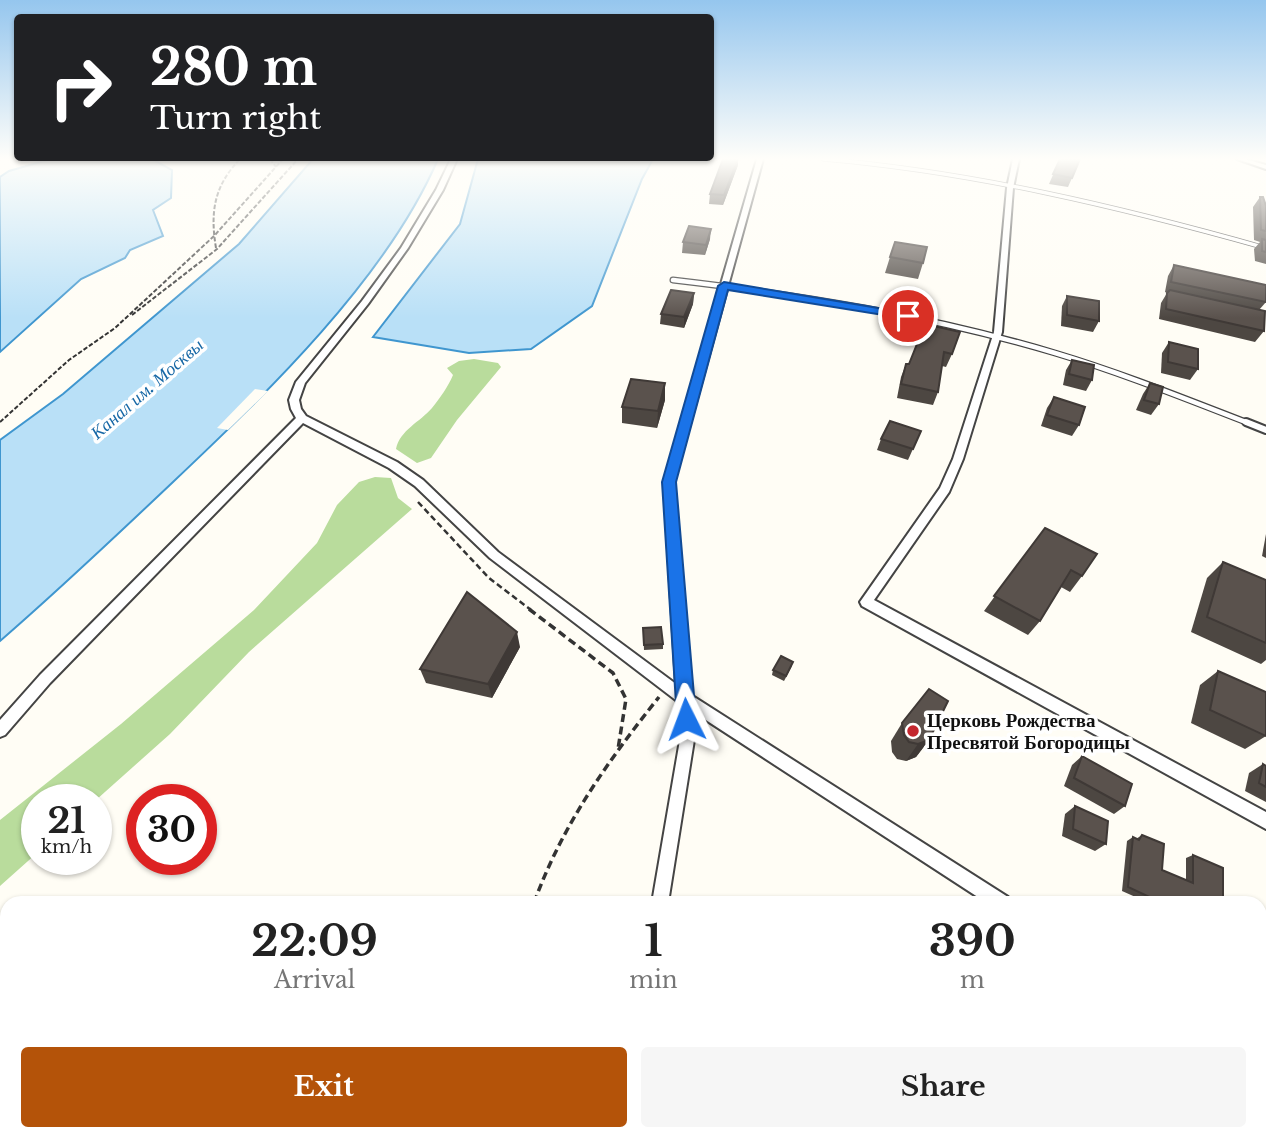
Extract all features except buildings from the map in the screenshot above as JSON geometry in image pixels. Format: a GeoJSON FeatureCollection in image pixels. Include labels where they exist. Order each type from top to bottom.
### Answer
{"type":"FeatureCollection","features":[{"type":"Feature","properties":{"kind":"street"},"geometry":{"type":"LineString","coordinates":[[428,212],[393,268],[301,382],[293,397],[293,408],[302,418],[393,465],[419,483],[494,555],[685,699],[991,896]]}},
{"type":"Feature","properties":{"kind":"street"},"geometry":{"type":"LineString","coordinates":[[661,896],[687,740],[669,482],[745,212]]}},
{"type":"Feature","properties":{"kind":"street"},"geometry":{"type":"LineString","coordinates":[[1008,212],[996,338],[958,459],[944,489],[866,602],[1266,821]]}},
{"type":"Feature","properties":{"kind":"street"},"geometry":{"type":"LineString","coordinates":[[0,730],[45,679],[302,418]]}},
{"type":"Feature","properties":{"kind":"lane"},"geometry":{"type":"LineString","coordinates":[[1134,212],[1266,248]]}},
{"type":"Feature","properties":{"kind":"lane"},"geometry":{"type":"LineString","coordinates":[[673,280],[908,316],[996,338],[1056,354],[1266,429]]}},
{"type":"Feature","properties":{"kind":"path"},"geometry":{"type":"LineString","coordinates":[[214,212],[217,249]]}},
{"type":"Feature","properties":{"kind":"path"},"geometry":{"type":"LineString","coordinates":[[116,328],[214,236],[235,212]]}},
{"type":"Feature","properties":{"kind":"path"},"geometry":{"type":"LineString","coordinates":[[0,422],[69,360],[116,328],[217,249],[250,212]]}},
{"type":"Feature","properties":{"kind":"path"},"geometry":{"type":"LineString","coordinates":[[417,500],[424,511],[489,578],[613,673],[626,699],[618,749]]}},
{"type":"Feature","properties":{"kind":"path"},"geometry":{"type":"LineString","coordinates":[[536,896],[546,865],[618,749],[667,686]]}},
{"type":"Feature","properties":{"kind":"green space"},"geometry":{"type":"Polygon","coordinates":[[[474,359],[498,363],[501,367],[457,420],[431,458],[417,463],[396,449],[402,437],[432,408],[446,388],[453,375],[447,368],[459,361],[474,359]]]}},
{"type":"Feature","properties":{"kind":"green space"},"geometry":{"type":"Polygon","coordinates":[[[375,477],[391,478],[398,498],[412,509],[249,652],[170,734],[112,786],[45,784],[121,724],[254,610],[317,543],[337,505],[359,482],[375,477]]]}},
{"type":"Feature","properties":{"kind":"green space"},"geometry":{"type":"Polygon","coordinates":[[[21,803],[21,867],[0,886],[0,820],[21,803]]]}},
{"type":"Feature","properties":{"kind":"water"},"geometry":{"type":"Polygon","coordinates":[[[0,212],[154,212],[163,236],[130,250],[125,258],[81,279],[0,352],[0,212]]]}},
{"type":"Feature","properties":{"kind":"water","name":"Канал им. Москвы"},"geometry":{"type":"Polygon","coordinates":[[[267,212],[410,212],[356,290],[284,373],[209,448],[0,641],[0,440],[63,394],[239,244],[267,212]]]}},
{"type":"Feature","properties":{"kind":"water"},"geometry":{"type":"Polygon","coordinates":[[[463,212],[629,212],[592,306],[531,349],[469,353],[373,337],[460,224],[463,212]]]}},
{"type":"Feature","properties":{"kind":"pier"},"geometry":{"type":"Polygon","coordinates":[[[255,389],[268,391],[228,430],[217,428],[255,389]]]}},
{"type":"Feature","properties":{"kind":"place","name":"Церковь Рождества Пресвятой Богородицы"},"geometry":{"type":"Point","coordinates":[913,731]}},
{"type":"Feature","properties":{"kind":"route"},"geometry":{"type":"LineString","coordinates":[[686,719],[669,482],[724,286],[908,316]]}}]}
